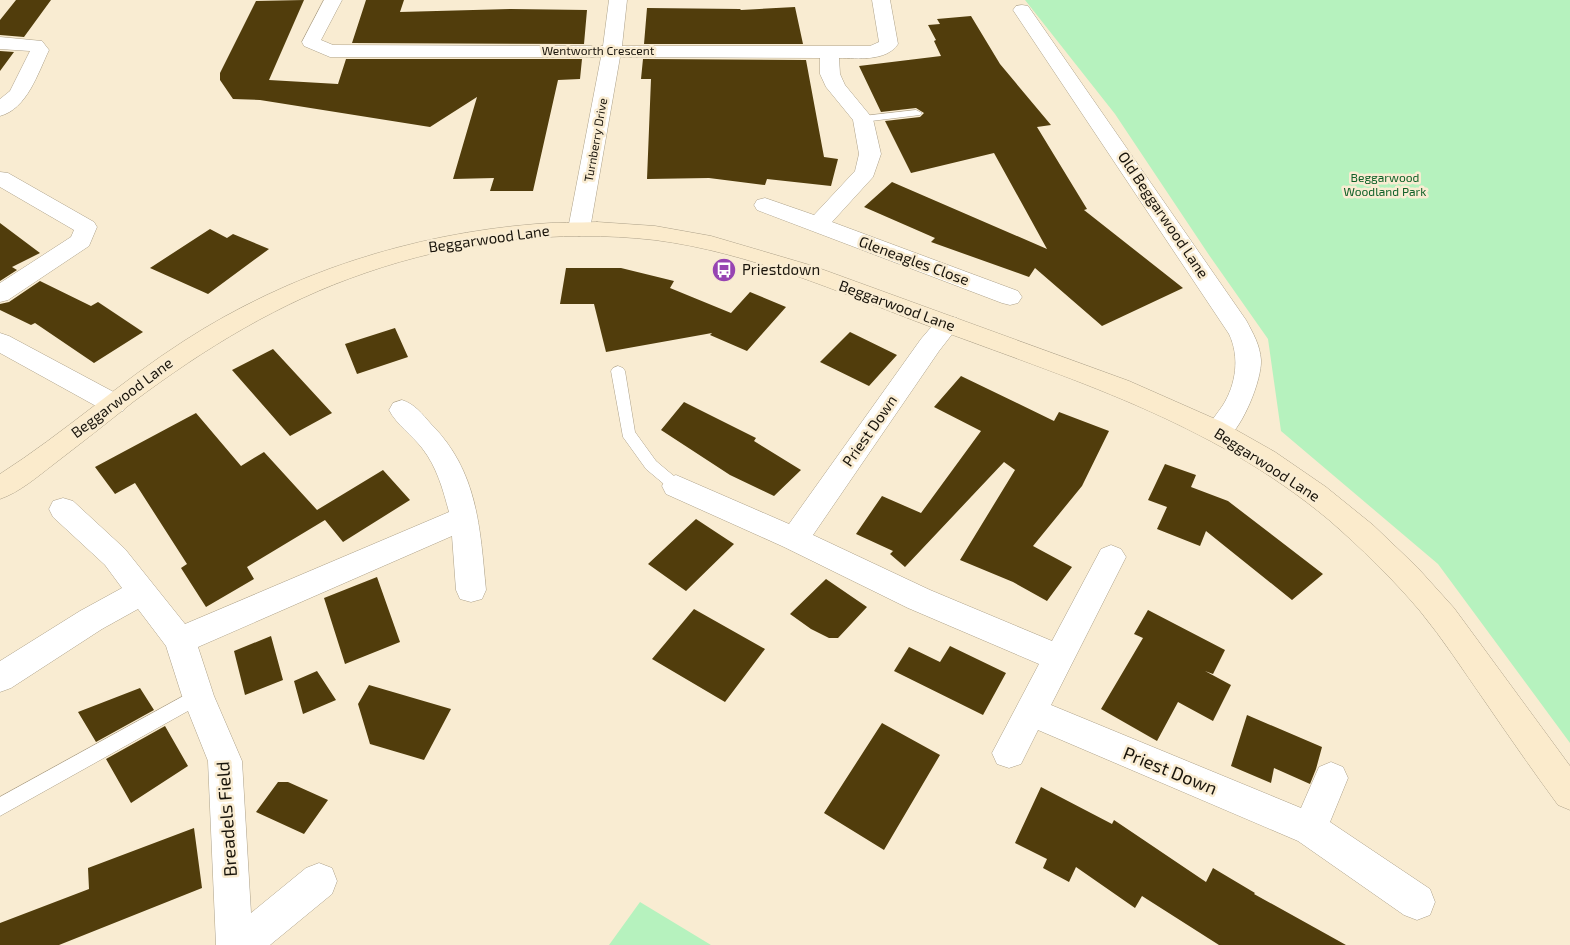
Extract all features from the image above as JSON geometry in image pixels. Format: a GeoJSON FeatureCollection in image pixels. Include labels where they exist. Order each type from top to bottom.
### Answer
{"type":"FeatureCollection","features":[{"type":"Feature","properties":{"kind":"street","name":"Wentworth Crescent"},"geometry":{"type":"LineString","coordinates":[[333,0],[311,42],[330,51],[612,50],[829,52],[874,52],[889,44],[881,0]]}},
{"type":"Feature","properties":{"kind":"street","name":"Turnberry Drive"},"geometry":{"type":"LineString","coordinates":[[579,229],[612,50],[618,0]]}},
{"type":"Feature","properties":{"kind":"street","name":"Old Beggarwood Lane"},"geometry":{"type":"LineString","coordinates":[[1022,10],[1238,326],[1247,347],[1248,370],[1243,391],[1233,414],[1218,431]]}},
{"type":"Feature","properties":{"kind":"street"},"geometry":{"type":"LineString","coordinates":[[0,42],[35,45],[40,50],[18,94],[0,110]]}},
{"type":"Feature","properties":{"kind":"street"},"geometry":{"type":"LineString","coordinates":[[818,225],[848,193],[864,172],[870,154],[863,119],[836,87],[830,74],[829,52]]}},
{"type":"Feature","properties":{"kind":"street"},"geometry":{"type":"LineString","coordinates":[[0,178],[86,228],[81,240],[0,294]]}},
{"type":"Feature","properties":{"kind":"street","name":"Gleneagles Close"},"geometry":{"type":"LineString","coordinates":[[765,205],[1010,297]]}},
{"type":"Feature","properties":{"kind":"street","name":"Beggarwood Lane"},"geometry":{"type":"LineString","coordinates":[[0,488],[165,366],[216,333],[255,310],[325,280],[390,258],[446,244],[516,233],[579,229],[650,232],[710,243],[853,289],[1138,395],[1218,431],[1287,474],[1350,522],[1410,578],[1458,636],[1570,794]]}},
{"type":"Feature","properties":{"kind":"street","name":"Priest Down"},"geometry":{"type":"LineString","coordinates":[[794,538],[930,345],[948,324]]}},
{"type":"Feature","properties":{"kind":"street"},"geometry":{"type":"LineString","coordinates":[[0,342],[114,404]]}},
{"type":"Feature","properties":{"kind":"street"},"geometry":{"type":"LineString","coordinates":[[402,410],[432,441],[451,472],[465,518],[472,590]]}},
{"type":"Feature","properties":{"kind":"street"},"geometry":{"type":"LineString","coordinates":[[676,486],[794,538],[919,599],[1057,657]]}},
{"type":"Feature","properties":{"kind":"street","name":"Breadels Field"},"geometry":{"type":"LineString","coordinates":[[63,509],[115,557],[180,640],[198,696],[225,761],[235,945]]}},
{"type":"Feature","properties":{"kind":"street"},"geometry":{"type":"LineString","coordinates":[[180,640],[465,518]]}},
{"type":"Feature","properties":{"kind":"street"},"geometry":{"type":"LineString","coordinates":[[1009,753],[1057,657],[1111,557]]}},
{"type":"Feature","properties":{"kind":"street"},"geometry":{"type":"LineString","coordinates":[[0,678],[91,620],[142,591]]}},
{"type":"Feature","properties":{"kind":"street","name":"Priest Down"},"geometry":{"type":"LineString","coordinates":[[1031,712],[1310,829],[1417,902]]}},
{"type":"Feature","properties":{"kind":"street"},"geometry":{"type":"LineString","coordinates":[[1310,829],[1331,778]]}},
{"type":"Feature","properties":{"kind":"street"},"geometry":{"type":"LineString","coordinates":[[241,945],[319,881]]}},
{"type":"Feature","properties":{"kind":"lane"},"geometry":{"type":"LineString","coordinates":[[863,119],[916,113]]}},
{"type":"Feature","properties":{"kind":"lane"},"geometry":{"type":"LineString","coordinates":[[618,371],[628,433],[651,465],[676,486]]}},
{"type":"Feature","properties":{"kind":"lane"},"geometry":{"type":"LineString","coordinates":[[0,807],[198,696]]}},
{"type":"Feature","properties":{"kind":"green space","name":"Beggarwood Woodland Park"},"geometry":{"type":"Polygon","coordinates":[[[1025,0],[1570,0],[1570,743],[1438,564],[1281,431],[1268,339],[1209,255],[1115,114],[1025,0]]]}},
{"type":"Feature","properties":{"kind":"green space"},"geometry":{"type":"Polygon","coordinates":[[[640,902],[711,945],[609,945],[640,902]]]}},
{"type":"Feature","properties":{"kind":"building"},"geometry":{"type":"Polygon","coordinates":[[[16,0],[51,0],[24,37],[0,35],[0,20],[16,0]]]}},
{"type":"Feature","properties":{"kind":"building"},"geometry":{"type":"Polygon","coordinates":[[[304,0],[269,80],[338,84],[346,59],[582,59],[580,79],[558,80],[533,191],[490,191],[494,178],[453,179],[477,97],[430,127],[260,100],[233,99],[220,80],[220,73],[256,1],[304,0]]]}},
{"type":"Feature","properties":{"kind":"building"},"geometry":{"type":"Polygon","coordinates":[[[366,0],[404,0],[400,12],[511,9],[587,10],[584,44],[352,43],[366,0]]]}},
{"type":"Feature","properties":{"kind":"building"},"geometry":{"type":"Polygon","coordinates":[[[795,7],[803,44],[644,44],[647,8],[741,10],[795,7]]]}},
{"type":"Feature","properties":{"kind":"building"},"geometry":{"type":"Polygon","coordinates":[[[971,16],[1000,64],[1051,125],[1037,127],[1087,209],[1084,210],[1183,288],[1102,326],[1035,268],[1029,277],[931,242],[935,238],[864,207],[892,182],[1047,249],[994,153],[911,173],[885,121],[920,117],[924,113],[916,108],[881,112],[859,66],[941,56],[934,41],[936,40],[928,25],[940,24],[937,19],[971,16]]]}},
{"type":"Feature","properties":{"kind":"building"},"geometry":{"type":"Polygon","coordinates":[[[0,51],[14,52],[0,71],[0,51]]]}},
{"type":"Feature","properties":{"kind":"building"},"geometry":{"type":"Polygon","coordinates":[[[643,59],[806,60],[824,157],[838,159],[831,186],[767,179],[765,185],[709,178],[647,179],[651,79],[641,79],[643,59]]]}},
{"type":"Feature","properties":{"kind":"building"},"geometry":{"type":"Polygon","coordinates":[[[0,223],[40,253],[12,267],[17,270],[0,281],[0,223]]]}},
{"type":"Feature","properties":{"kind":"building"},"geometry":{"type":"Polygon","coordinates":[[[210,229],[227,238],[233,234],[269,249],[208,294],[150,268],[210,229]]]}},
{"type":"Feature","properties":{"kind":"building"},"geometry":{"type":"Polygon","coordinates":[[[566,268],[621,268],[674,281],[670,288],[731,313],[750,292],[786,307],[747,351],[710,335],[712,333],[606,352],[594,304],[560,304],[566,268]]]}},
{"type":"Feature","properties":{"kind":"building"},"geometry":{"type":"Polygon","coordinates":[[[40,281],[91,306],[98,302],[143,332],[94,363],[35,323],[31,325],[0,310],[0,304],[9,302],[40,281]]]}},
{"type":"Feature","properties":{"kind":"building"},"geometry":{"type":"Polygon","coordinates":[[[395,328],[408,357],[357,374],[345,344],[395,328]]]}},
{"type":"Feature","properties":{"kind":"building"},"geometry":{"type":"Polygon","coordinates":[[[850,332],[897,355],[869,386],[820,362],[850,332]]]}},
{"type":"Feature","properties":{"kind":"building"},"geometry":{"type":"Polygon","coordinates":[[[273,349],[332,413],[290,436],[232,370],[273,349]]]}},
{"type":"Feature","properties":{"kind":"building"},"geometry":{"type":"Polygon","coordinates":[[[961,376],[1054,421],[1059,412],[1109,431],[1082,486],[1033,546],[1072,567],[1047,601],[1013,582],[960,560],[1015,470],[1004,462],[905,567],[890,554],[893,551],[856,534],[882,496],[921,513],[981,431],[934,407],[961,376]]]}},
{"type":"Feature","properties":{"kind":"building"},"geometry":{"type":"Polygon","coordinates":[[[684,402],[756,438],[754,441],[801,470],[774,496],[730,475],[661,430],[684,402]]]}},
{"type":"Feature","properties":{"kind":"building"},"geometry":{"type":"Polygon","coordinates":[[[196,413],[241,466],[264,452],[317,510],[383,470],[410,500],[343,542],[325,520],[247,567],[254,579],[206,607],[181,568],[187,564],[135,483],[115,494],[95,467],[196,413]]]}},
{"type":"Feature","properties":{"kind":"building"},"geometry":{"type":"Polygon","coordinates":[[[1165,464],[1196,475],[1191,487],[1228,501],[1323,574],[1292,600],[1206,531],[1200,546],[1157,529],[1167,507],[1148,500],[1165,464]]]}},
{"type":"Feature","properties":{"kind":"building"},"geometry":{"type":"Polygon","coordinates":[[[696,519],[734,544],[686,591],[648,564],[696,519]]]}},
{"type":"Feature","properties":{"kind":"building"},"geometry":{"type":"Polygon","coordinates":[[[377,577],[400,642],[345,664],[324,598],[377,577]]]}},
{"type":"Feature","properties":{"kind":"building"},"geometry":{"type":"Polygon","coordinates":[[[826,579],[867,607],[838,638],[829,638],[811,629],[790,614],[826,579]]]}},
{"type":"Feature","properties":{"kind":"building"},"geometry":{"type":"Polygon","coordinates":[[[694,609],[765,649],[725,702],[652,659],[694,609]]]}},
{"type":"Feature","properties":{"kind":"building"},"geometry":{"type":"Polygon","coordinates":[[[1148,610],[1225,650],[1213,674],[1205,671],[1231,685],[1213,721],[1178,702],[1157,741],[1101,709],[1143,638],[1134,634],[1148,610]]]}},
{"type":"Feature","properties":{"kind":"building"},"geometry":{"type":"Polygon","coordinates":[[[271,636],[283,680],[245,695],[234,651],[271,636]]]}},
{"type":"Feature","properties":{"kind":"building"},"geometry":{"type":"Polygon","coordinates":[[[950,646],[1006,673],[983,715],[894,671],[909,647],[940,662],[950,646]]]}},
{"type":"Feature","properties":{"kind":"building"},"geometry":{"type":"Polygon","coordinates":[[[317,671],[336,700],[303,714],[294,681],[317,671]]]}},
{"type":"Feature","properties":{"kind":"building"},"geometry":{"type":"Polygon","coordinates":[[[369,685],[451,709],[424,760],[370,744],[358,704],[369,685]]]}},
{"type":"Feature","properties":{"kind":"building"},"geometry":{"type":"Polygon","coordinates":[[[140,688],[154,710],[96,742],[78,712],[140,688]]]}},
{"type":"Feature","properties":{"kind":"building"},"geometry":{"type":"Polygon","coordinates":[[[1247,715],[1322,747],[1310,784],[1274,768],[1271,783],[1231,766],[1247,715]]]}},
{"type":"Feature","properties":{"kind":"building"},"geometry":{"type":"Polygon","coordinates":[[[882,723],[940,755],[884,850],[824,813],[882,723]]]}},
{"type":"Feature","properties":{"kind":"building"},"geometry":{"type":"Polygon","coordinates":[[[165,726],[188,766],[131,803],[106,759],[165,726]]]}},
{"type":"Feature","properties":{"kind":"building"},"geometry":{"type":"Polygon","coordinates":[[[278,782],[288,782],[328,800],[304,834],[256,812],[278,782]]]}},
{"type":"Feature","properties":{"kind":"building"},"geometry":{"type":"Polygon","coordinates":[[[1041,787],[1112,824],[1114,820],[1206,882],[1213,868],[1254,894],[1346,945],[1219,945],[1142,896],[1135,908],[1076,867],[1069,882],[1043,868],[1047,859],[1015,843],[1041,787]]]}},
{"type":"Feature","properties":{"kind":"building"},"geometry":{"type":"Polygon","coordinates":[[[194,828],[202,888],[59,945],[0,945],[0,923],[89,889],[88,868],[194,828]]]}},
{"type":"Feature","properties":{"kind":"place","name":"Priestdown"},"geometry":{"type":"Point","coordinates":[724,270]}}]}
